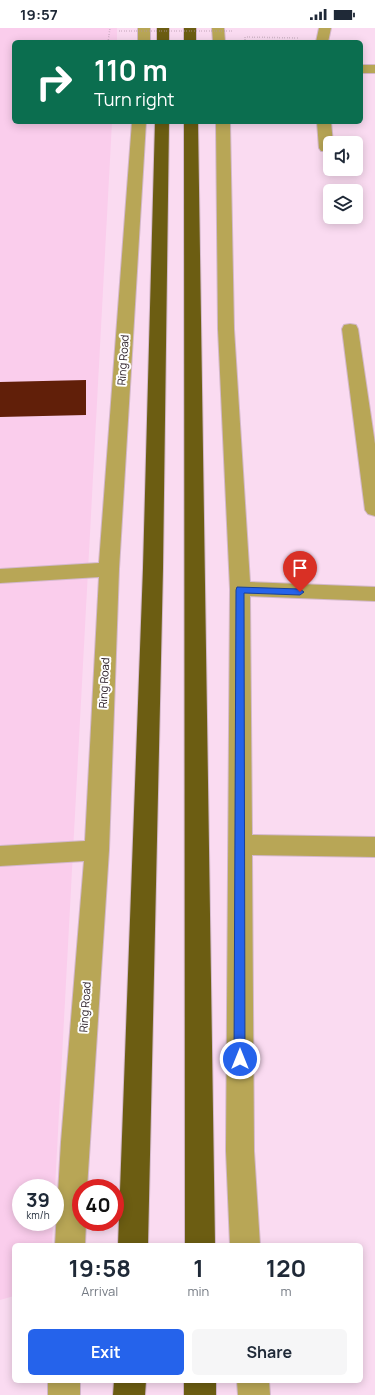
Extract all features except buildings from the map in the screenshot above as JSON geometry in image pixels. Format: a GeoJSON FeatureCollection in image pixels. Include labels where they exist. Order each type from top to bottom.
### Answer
{"type":"FeatureCollection","features":[{"type":"Feature","properties":{"kind":"highway"},"geometry":{"type":"LineString","coordinates":[[163,28],[163,40]]}},
{"type":"Feature","properties":{"kind":"highway"},"geometry":{"type":"LineString","coordinates":[[190,28],[190,40]]}},
{"type":"Feature","properties":{"kind":"highway"},"geometry":{"type":"LineString","coordinates":[[133,1243],[153,576],[162,124]]}},
{"type":"Feature","properties":{"kind":"highway"},"geometry":{"type":"LineString","coordinates":[[191,124],[200,1243]]}},
{"type":"Feature","properties":{"kind":"highway"},"geometry":{"type":"LineString","coordinates":[[129,1395],[130,1383]]}},
{"type":"Feature","properties":{"kind":"highway"},"geometry":{"type":"LineString","coordinates":[[200,1383],[200,1395]]}},
{"type":"Feature","properties":{"kind":"street"},"geometry":{"type":"LineString","coordinates":[[144,28],[144,40]]}},
{"type":"Feature","properties":{"kind":"street"},"geometry":{"type":"LineString","coordinates":[[218,28],[219,40]]}},
{"type":"Feature","properties":{"kind":"street"},"geometry":{"type":"LineString","coordinates":[[363,69],[375,69]]}},
{"type":"Feature","properties":{"kind":"street","name":"Ring Road"},"geometry":{"type":"LineString","coordinates":[[70,1243],[75,1142],[97,850],[109,569],[139,124]]}},
{"type":"Feature","properties":{"kind":"street"},"geometry":{"type":"LineString","coordinates":[[223,124],[226,330],[240,590],[240,1151],[245,1243]]}},
{"type":"Feature","properties":{"kind":"street"},"geometry":{"type":"LineString","coordinates":[[324,124],[325,136]]}},
{"type":"Feature","properties":{"kind":"street"},"geometry":{"type":"LineString","coordinates":[[350,329],[375,510]]}},
{"type":"Feature","properties":{"kind":"street"},"geometry":{"type":"LineString","coordinates":[[0,576],[109,569]]}},
{"type":"Feature","properties":{"kind":"street"},"geometry":{"type":"LineString","coordinates":[[240,590],[375,594]]}},
{"type":"Feature","properties":{"kind":"street"},"geometry":{"type":"LineString","coordinates":[[239,845],[375,847]]}},
{"type":"Feature","properties":{"kind":"street"},"geometry":{"type":"LineString","coordinates":[[0,856],[97,850]]}},
{"type":"Feature","properties":{"kind":"street"},"geometry":{"type":"LineString","coordinates":[[64,1383],[64,1395]]}},
{"type":"Feature","properties":{"kind":"street"},"geometry":{"type":"LineString","coordinates":[[253,1383],[254,1395]]}},
{"type":"Feature","properties":{"kind":"path"},"geometry":{"type":"LineString","coordinates":[[108,40],[110,28]]}},
{"type":"Feature","properties":{"kind":"path"},"geometry":{"type":"LineString","coordinates":[[118,31],[232,31]]}},
{"type":"Feature","properties":{"kind":"path"},"geometry":{"type":"LineString","coordinates":[[245,36],[323,36]]}},
{"type":"Feature","properties":{"kind":"shaded area"},"geometry":{"type":"Polygon","coordinates":[[[0,28],[117,28],[117,40],[12,40],[12,124],[112,124],[55,1179],[12,1179],[12,1231],[53,1231],[52,1243],[12,1243],[12,1297],[0,1300],[0,28]]]}},
{"type":"Feature","properties":{"kind":"route"},"geometry":{"type":"LineString","coordinates":[[240,1059],[240,590],[300,592]]}}]}
